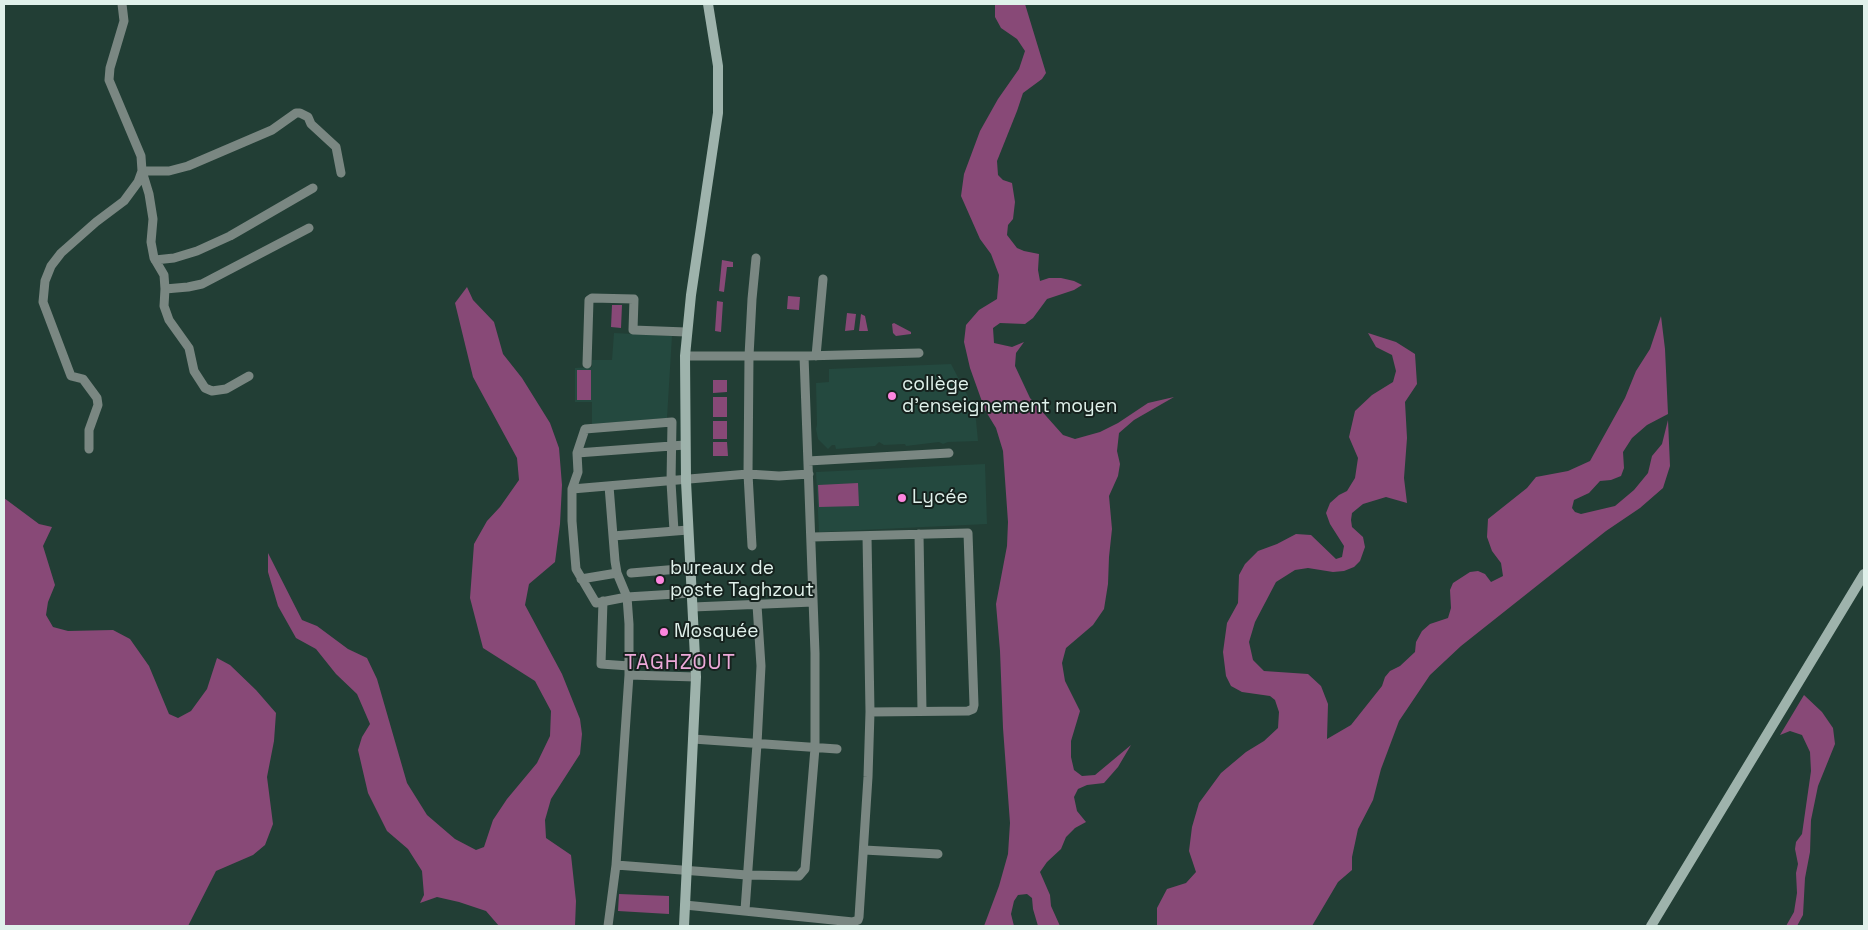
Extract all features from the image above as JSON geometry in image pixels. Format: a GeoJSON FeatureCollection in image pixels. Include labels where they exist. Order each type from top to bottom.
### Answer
{"type":"FeatureCollection","features":[{"type":"Feature","properties":{"kind":"main road"},"geometry":{"type":"LineString","coordinates":[[684,926],[696,677],[686,481],[685,356],[686,332],[718,113],[718,66],[708,4]]}},
{"type":"Feature","properties":{"kind":"main road"},"geometry":{"type":"LineString","coordinates":[[1651,926],[1864,574]]}},
{"type":"Feature","properties":{"kind":"street"},"geometry":{"type":"LineString","coordinates":[[122,4],[124,21],[110,68],[109,80],[141,156],[142,171],[149,194],[153,219],[151,242],[155,260],[164,275],[166,289],[164,306],[168,320],[190,348],[194,371],[205,388],[212,391],[226,389],[249,376]]}},
{"type":"Feature","properties":{"kind":"street"},"geometry":{"type":"LineString","coordinates":[[142,171],[170,171],[188,166],[272,130],[296,113],[300,113],[308,117],[311,124],[336,147],[341,173]]}},
{"type":"Feature","properties":{"kind":"street"},"geometry":{"type":"LineString","coordinates":[[89,449],[89,430],[98,405],[97,398],[83,379],[71,376],[43,302],[45,281],[51,266],[61,254],[96,222],[124,201],[138,182],[142,171]]}},
{"type":"Feature","properties":{"kind":"street"},"geometry":{"type":"LineString","coordinates":[[155,260],[174,258],[196,252],[230,236],[313,188]]}},
{"type":"Feature","properties":{"kind":"street"},"geometry":{"type":"LineString","coordinates":[[166,289],[202,284],[309,228]]}},
{"type":"Feature","properties":{"kind":"street"},"geometry":{"type":"LineString","coordinates":[[752,546],[748,474],[749,356],[756,258]]}},
{"type":"Feature","properties":{"kind":"street"},"geometry":{"type":"LineString","coordinates":[[816,356],[823,280]]}},
{"type":"Feature","properties":{"kind":"street"},"geometry":{"type":"LineString","coordinates":[[587,364],[589,300],[592,298],[634,299],[633,330],[686,332]]}},
{"type":"Feature","properties":{"kind":"street"},"geometry":{"type":"LineString","coordinates":[[685,356],[816,356],[919,353]]}},
{"type":"Feature","properties":{"kind":"street"},"geometry":{"type":"LineString","coordinates":[[616,865],[747,876],[799,876],[806,869],[815,748],[812,537],[804,356]]}},
{"type":"Feature","properties":{"kind":"street"},"geometry":{"type":"LineString","coordinates":[[674,531],[671,482],[672,422],[585,429],[577,453],[578,472],[572,489],[572,521],[576,569],[596,603],[627,597],[692,594]]}},
{"type":"Feature","properties":{"kind":"street"},"geometry":{"type":"LineString","coordinates":[[577,453],[685,445]]}},
{"type":"Feature","properties":{"kind":"street"},"geometry":{"type":"LineString","coordinates":[[808,461],[949,453]]}},
{"type":"Feature","properties":{"kind":"street"},"geometry":{"type":"LineString","coordinates":[[572,489],[686,481],[748,474],[779,476],[808,474]]}},
{"type":"Feature","properties":{"kind":"street"},"geometry":{"type":"LineString","coordinates":[[608,926],[616,865],[629,670],[627,597],[617,573],[609,486]]}},
{"type":"Feature","properties":{"kind":"street"},"geometry":{"type":"LineString","coordinates":[[613,536],[688,530]]}},
{"type":"Feature","properties":{"kind":"street"},"geometry":{"type":"LineString","coordinates":[[812,537],[968,533],[973,709],[968,711],[870,712]]}},
{"type":"Feature","properties":{"kind":"street"},"geometry":{"type":"LineString","coordinates":[[920,534],[922,711]]}},
{"type":"Feature","properties":{"kind":"street"},"geometry":{"type":"LineString","coordinates":[[685,905],[853,922],[858,920],[864,850],[870,712],[867,536]]}},
{"type":"Feature","properties":{"kind":"street"},"geometry":{"type":"LineString","coordinates":[[631,572],[691,568]]}},
{"type":"Feature","properties":{"kind":"street"},"geometry":{"type":"LineString","coordinates":[[581,579],[617,573]]}},
{"type":"Feature","properties":{"kind":"street"},"geometry":{"type":"LineString","coordinates":[[603,601],[601,664],[629,670],[696,677]]}},
{"type":"Feature","properties":{"kind":"street"},"geometry":{"type":"LineString","coordinates":[[693,607],[813,602]]}},
{"type":"Feature","properties":{"kind":"street"},"geometry":{"type":"LineString","coordinates":[[746,910],[761,666],[757,605]]}},
{"type":"Feature","properties":{"kind":"street"},"geometry":{"type":"LineString","coordinates":[[693,739],[837,749]]}},
{"type":"Feature","properties":{"kind":"street"},"geometry":{"type":"LineString","coordinates":[[864,850],[938,854]]}},
{"type":"Feature","properties":{"kind":"shaded area"},"geometry":{"type":"Polygon","coordinates":[[[995,4],[1025,4],[1046,73],[1042,79],[1023,93],[997,161],[998,175],[1003,180],[1012,183],[1015,202],[1013,219],[1008,225],[1007,235],[1017,248],[1039,254],[1038,270],[1040,281],[1049,278],[1061,278],[1082,285],[1074,290],[1047,299],[1033,318],[1025,324],[1000,323],[993,328],[994,343],[1012,347],[1024,342],[1016,353],[1015,366],[1030,398],[1063,435],[1075,439],[1100,432],[1118,423],[1148,403],[1174,397],[1134,420],[1119,433],[1117,451],[1120,464],[1118,476],[1109,496],[1112,529],[1104,609],[1093,625],[1066,648],[1062,663],[1065,681],[1080,711],[1071,741],[1071,757],[1074,770],[1082,776],[1095,775],[1131,745],[1118,767],[1104,783],[1087,785],[1078,789],[1074,797],[1077,811],[1086,822],[1075,828],[1066,837],[1061,849],[1047,862],[1040,872],[1060,926],[1038,926],[1032,898],[1027,894],[1018,895],[1014,901],[1011,914],[1014,926],[984,926],[999,886],[1008,854],[1010,823],[996,604],[1007,546],[1008,522],[1003,451],[996,428],[985,410],[970,368],[964,342],[966,325],[979,310],[997,299],[999,275],[991,254],[980,239],[961,196],[964,174],[980,131],[998,99],[1019,69],[1025,51],[1017,39],[1001,28],[995,17],[995,4]]]}},
{"type":"Feature","properties":{"kind":"shaded area"},"geometry":{"type":"Polygon","coordinates":[[[722,260],[733,262],[733,267],[727,267],[724,292],[719,291],[722,260]]]}},
{"type":"Feature","properties":{"kind":"shaded area"},"geometry":{"type":"Polygon","coordinates":[[[467,287],[473,300],[494,322],[503,354],[522,378],[550,423],[559,448],[562,485],[560,524],[555,562],[529,584],[525,605],[562,674],[580,719],[582,734],[580,754],[551,799],[545,820],[546,838],[571,855],[576,901],[575,926],[499,926],[486,911],[459,902],[437,897],[420,903],[424,895],[422,871],[408,849],[387,831],[368,793],[358,750],[362,737],[370,724],[357,694],[336,674],[316,649],[296,638],[278,606],[268,572],[268,553],[302,620],[317,626],[348,649],[367,658],[377,679],[407,783],[427,815],[455,839],[476,850],[484,847],[493,820],[507,799],[537,763],[550,736],[551,711],[535,681],[483,648],[470,598],[474,544],[487,521],[500,507],[519,480],[517,458],[473,377],[455,303],[467,287]]]}},
{"type":"Feature","properties":{"kind":"shaded area"},"geometry":{"type":"Polygon","coordinates":[[[788,296],[800,297],[799,310],[787,309],[788,296]]]}},
{"type":"Feature","properties":{"kind":"shaded area"},"geometry":{"type":"Polygon","coordinates":[[[717,301],[723,302],[721,332],[715,331],[717,301]]]}},
{"type":"Feature","properties":{"kind":"shaded area"},"geometry":{"type":"Polygon","coordinates":[[[612,305],[622,305],[621,328],[611,327],[612,305]]]}},
{"type":"Feature","properties":{"kind":"shaded area"},"geometry":{"type":"Polygon","coordinates":[[[847,313],[856,314],[854,330],[845,331],[847,313]]]}},
{"type":"Feature","properties":{"kind":"shaded area"},"geometry":{"type":"Polygon","coordinates":[[[861,314],[865,316],[868,331],[859,331],[861,314]]]}},
{"type":"Feature","properties":{"kind":"shaded area"},"geometry":{"type":"Polygon","coordinates":[[[1661,316],[1665,349],[1668,414],[1647,425],[1632,438],[1623,452],[1624,468],[1621,476],[1611,480],[1600,481],[1589,493],[1574,500],[1572,508],[1575,512],[1581,514],[1615,506],[1634,490],[1648,473],[1652,456],[1662,444],[1668,420],[1670,466],[1663,488],[1640,508],[1606,531],[1461,646],[1430,675],[1399,721],[1381,769],[1373,800],[1358,829],[1352,857],[1352,870],[1338,882],[1312,926],[1157,926],[1157,908],[1167,889],[1186,883],[1196,872],[1189,851],[1192,827],[1199,803],[1221,773],[1246,752],[1264,741],[1278,728],[1279,712],[1275,700],[1270,696],[1242,692],[1231,686],[1226,676],[1223,652],[1227,623],[1238,603],[1239,575],[1245,564],[1258,551],[1296,534],[1311,535],[1336,559],[1342,557],[1344,546],[1330,524],[1326,513],[1330,503],[1347,491],[1355,478],[1358,458],[1349,437],[1355,411],[1372,395],[1393,382],[1396,371],[1392,355],[1376,347],[1368,333],[1396,342],[1415,354],[1417,384],[1405,402],[1407,438],[1404,478],[1407,503],[1386,497],[1363,504],[1352,513],[1352,527],[1363,537],[1365,547],[1360,561],[1354,567],[1344,571],[1333,572],[1308,568],[1295,570],[1276,582],[1255,622],[1249,642],[1253,660],[1264,671],[1308,674],[1321,686],[1328,704],[1327,739],[1351,725],[1382,686],[1385,677],[1390,671],[1400,666],[1415,652],[1416,642],[1422,631],[1430,624],[1448,618],[1451,608],[1450,590],[1453,583],[1470,572],[1478,571],[1485,574],[1491,582],[1503,576],[1501,563],[1492,551],[1487,537],[1488,519],[1527,488],[1536,477],[1568,471],[1590,461],[1625,398],[1636,371],[1650,349],[1661,316]]]}},
{"type":"Feature","properties":{"kind":"shaded area"},"geometry":{"type":"Polygon","coordinates":[[[894,323],[911,332],[911,334],[896,336],[893,333],[892,324],[894,323]]]}},
{"type":"Feature","properties":{"kind":"shaded area"},"geometry":{"type":"Polygon","coordinates":[[[614,333],[672,336],[667,418],[592,424],[592,402],[575,402],[575,368],[592,367],[592,360],[612,360],[614,333]]]}},
{"type":"Feature","properties":{"kind":"shaded area","name":"collège d'enseignement moyen"},"geometry":{"type":"Polygon","coordinates":[[[951,364],[975,410],[978,441],[948,442],[943,444],[939,442],[906,446],[905,444],[884,445],[879,442],[875,446],[836,449],[835,445],[832,445],[828,449],[818,439],[816,429],[816,383],[829,382],[829,369],[951,364]]]}},
{"type":"Feature","properties":{"kind":"shaded area"},"geometry":{"type":"Polygon","coordinates":[[[577,370],[591,370],[591,400],[577,400],[577,370]]]}},
{"type":"Feature","properties":{"kind":"shaded area"},"geometry":{"type":"Polygon","coordinates":[[[713,380],[727,380],[727,392],[713,393],[713,380]]]}},
{"type":"Feature","properties":{"kind":"shaded area"},"geometry":{"type":"Polygon","coordinates":[[[713,397],[727,397],[727,417],[713,417],[713,397]]]}},
{"type":"Feature","properties":{"kind":"shaded area"},"geometry":{"type":"Polygon","coordinates":[[[713,421],[727,421],[727,439],[713,439],[713,421]]]}},
{"type":"Feature","properties":{"kind":"shaded area"},"geometry":{"type":"Polygon","coordinates":[[[713,442],[727,442],[728,456],[713,456],[713,442]]]}},
{"type":"Feature","properties":{"kind":"shaded area","name":"Lycée"},"geometry":{"type":"Polygon","coordinates":[[[985,464],[987,524],[819,532],[816,472],[985,464]]]}},
{"type":"Feature","properties":{"kind":"shaded area"},"geometry":{"type":"Polygon","coordinates":[[[858,483],[859,506],[819,507],[818,485],[858,483]]]}},
{"type":"Feature","properties":{"kind":"shaded area"},"geometry":{"type":"Polygon","coordinates":[[[4,498],[39,524],[52,527],[43,546],[55,585],[48,602],[46,615],[53,627],[68,631],[113,630],[130,639],[149,666],[169,714],[178,718],[191,711],[207,689],[217,658],[230,665],[276,713],[274,741],[267,777],[273,824],[265,845],[253,855],[216,871],[188,926],[4,926],[4,498]]]}},
{"type":"Feature","properties":{"kind":"shaded area"},"geometry":{"type":"Polygon","coordinates":[[[1804,695],[1822,712],[1833,728],[1835,744],[1818,786],[1811,820],[1810,852],[1805,878],[1803,915],[1797,926],[1786,926],[1794,912],[1798,864],[1795,849],[1796,842],[1802,834],[1811,771],[1810,752],[1802,735],[1790,731],[1780,735],[1804,695]]]}},
{"type":"Feature","properties":{"kind":"shaded area"},"geometry":{"type":"Polygon","coordinates":[[[619,894],[669,896],[669,914],[618,911],[619,894]]]}},
{"type":"Feature","properties":{"kind":"place","name":"collège d'enseignement moyen"},"geometry":{"type":"Point","coordinates":[892,396]}},
{"type":"Feature","properties":{"kind":"place","name":"Lycée"},"geometry":{"type":"Point","coordinates":[902,498]}},
{"type":"Feature","properties":{"kind":"place","name":"bureaux de poste Taghzout"},"geometry":{"type":"Point","coordinates":[660,580]}},
{"type":"Feature","properties":{"kind":"place","name":"Mosquée"},"geometry":{"type":"Point","coordinates":[664,632]}},
{"type":"Feature","properties":{"kind":"district","name":"TAGHZOUT"},"geometry":{"type":"Point","coordinates":[680,663]}}]}
